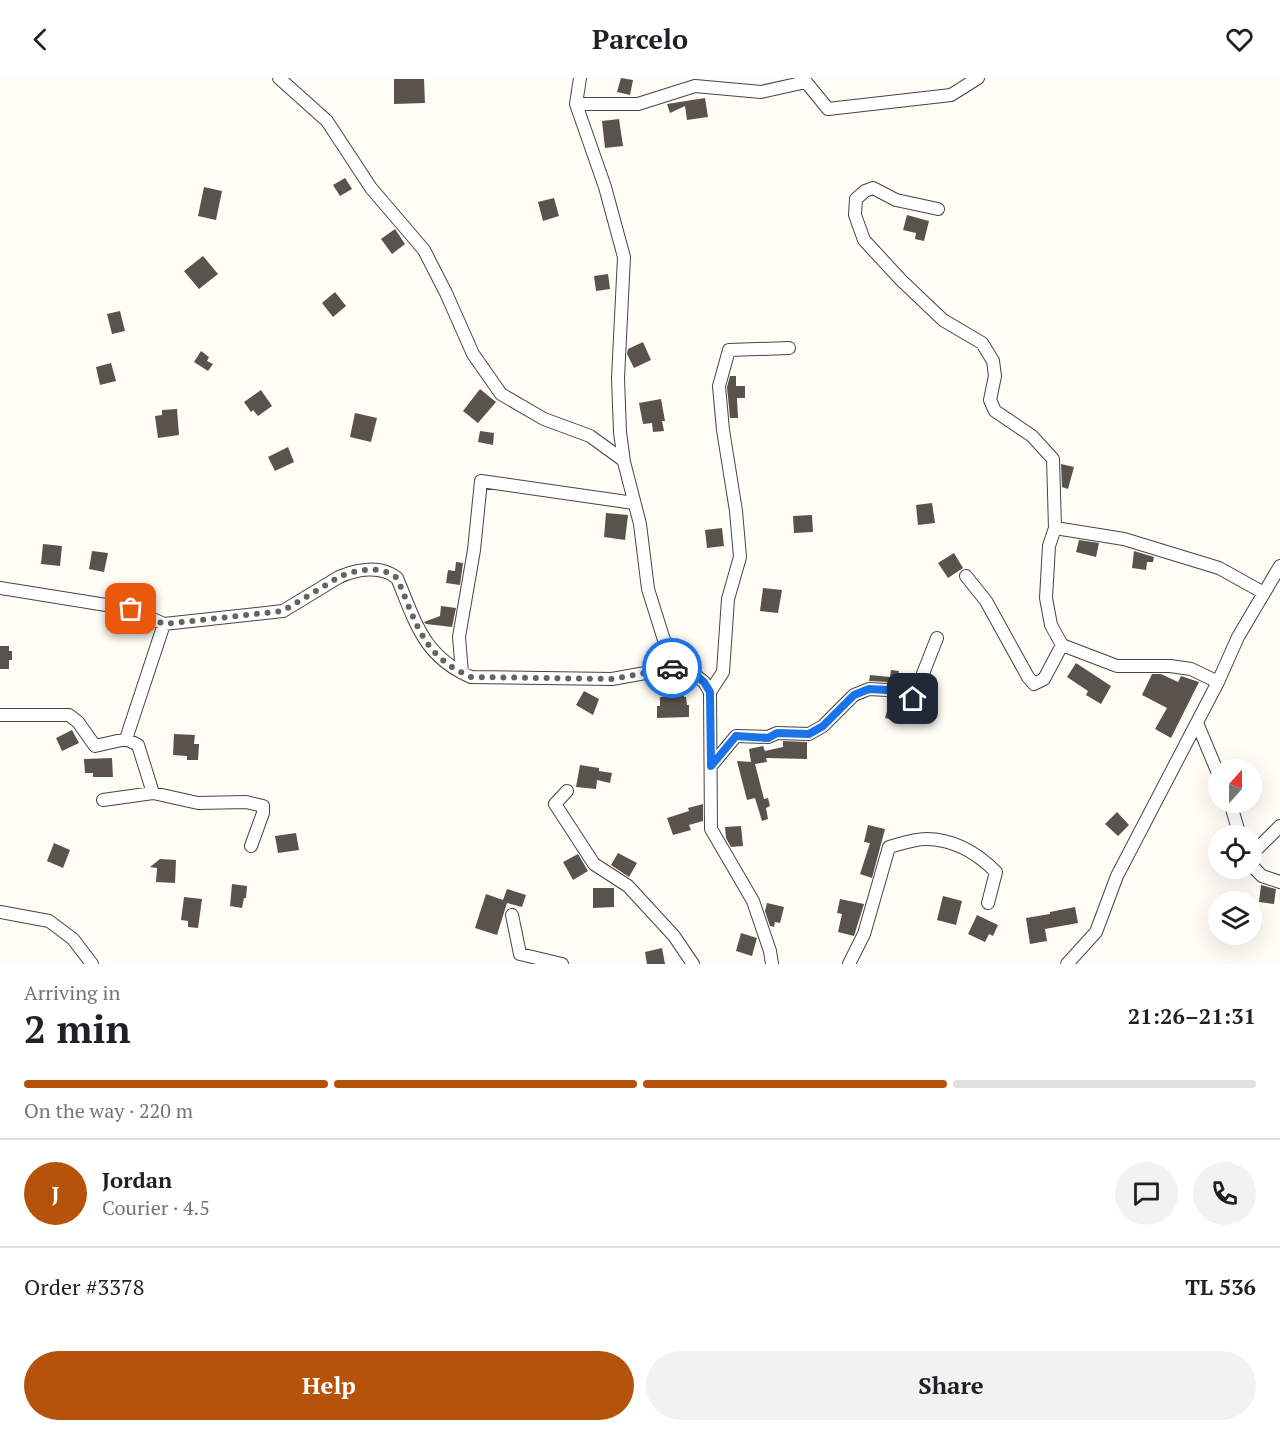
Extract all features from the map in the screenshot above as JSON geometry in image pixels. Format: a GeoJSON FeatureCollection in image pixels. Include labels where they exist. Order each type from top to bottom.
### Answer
{"type":"FeatureCollection","features":[{"type":"Feature","properties":{"kind":"street"},"geometry":{"type":"LineString","coordinates":[[279,78],[327,121],[371,188],[424,250],[473,354],[501,394],[544,419],[590,436],[623,460]]}},
{"type":"Feature","properties":{"kind":"street"},"geometry":{"type":"LineString","coordinates":[[580,78],[576,104],[605,187],[624,258],[618,378],[620,432],[623,460],[640,524],[648,589],[664,640],[684,666],[704,682],[710,692],[711,829],[753,901],[770,951],[772,964]]}},
{"type":"Feature","properties":{"kind":"street"},"geometry":{"type":"LineString","coordinates":[[576,104],[638,104],[697,82],[761,92],[806,82],[828,109],[951,95],[978,78]]}},
{"type":"Feature","properties":{"kind":"street"},"geometry":{"type":"LineString","coordinates":[[938,209],[896,200],[873,188],[865,191],[856,199],[855,215],[864,240],[901,280],[944,320],[982,343],[993,361],[995,376],[990,400],[995,411],[1032,436],[1053,459],[1055,528],[1049,546],[1046,598],[1051,625],[1062,645],[1117,666],[1170,666],[1191,669],[1218,682]]}},
{"type":"Feature","properties":{"kind":"street"},"geometry":{"type":"LineString","coordinates":[[710,692],[723,672],[728,599],[740,557],[719,386],[729,350],[789,348]]}},
{"type":"Feature","properties":{"kind":"street"},"geometry":{"type":"LineString","coordinates":[[462,673],[459,636],[474,550],[481,481],[634,503]]}},
{"type":"Feature","properties":{"kind":"street"},"geometry":{"type":"LineString","coordinates":[[1055,528],[1124,539],[1219,568],[1264,593]]}},
{"type":"Feature","properties":{"kind":"street"},"geometry":{"type":"LineString","coordinates":[[1067,964],[1096,932],[1117,876],[1218,682],[1238,637],[1280,566]]}},
{"type":"Feature","properties":{"kind":"street"},"geometry":{"type":"LineString","coordinates":[[0,588],[131,609],[164,624],[283,611],[339,577],[348,573],[377,569],[390,572],[397,578],[423,639],[434,654],[453,670],[471,677],[612,679],[684,666]]}},
{"type":"Feature","properties":{"kind":"street"},"geometry":{"type":"LineString","coordinates":[[966,576],[986,601],[1034,684],[1044,679],[1062,645]]}},
{"type":"Feature","properties":{"kind":"street"},"geometry":{"type":"LineString","coordinates":[[126,739],[164,624]]}},
{"type":"Feature","properties":{"kind":"street"},"geometry":{"type":"LineString","coordinates":[[711,766],[736,736],[768,738],[777,733],[809,734],[823,726],[854,695],[869,689],[887,690],[913,699],[937,638]]}},
{"type":"Feature","properties":{"kind":"street"},"geometry":{"type":"LineString","coordinates":[[0,715],[69,715],[78,722],[95,746],[126,739],[138,745],[153,793]]}},
{"type":"Feature","properties":{"kind":"street"},"geometry":{"type":"LineString","coordinates":[[1197,723],[1212,759]]}},
{"type":"Feature","properties":{"kind":"street"},"geometry":{"type":"LineString","coordinates":[[567,791],[555,804],[594,864],[628,886],[674,936],[693,964]]}},
{"type":"Feature","properties":{"kind":"street"},"geometry":{"type":"LineString","coordinates":[[103,800],[153,793],[198,803],[246,802],[263,806],[263,813],[251,846]]}},
{"type":"Feature","properties":{"kind":"street"},"geometry":{"type":"LineString","coordinates":[[1262,844],[1280,826]]}},
{"type":"Feature","properties":{"kind":"street"},"geometry":{"type":"LineString","coordinates":[[849,964],[864,934],[889,847],[924,839],[956,844],[981,857],[996,872],[988,903]]}},
{"type":"Feature","properties":{"kind":"street"},"geometry":{"type":"LineString","coordinates":[[1262,876],[1280,882]]}},
{"type":"Feature","properties":{"kind":"street"},"geometry":{"type":"LineString","coordinates":[[0,912],[49,921],[73,939],[92,964]]}},
{"type":"Feature","properties":{"kind":"street"},"geometry":{"type":"LineString","coordinates":[[512,915],[520,954],[562,964]]}},
{"type":"Feature","properties":{"kind":"building"},"geometry":{"type":"Polygon","coordinates":[[[621,78],[633,80],[630,95],[617,92],[621,78]]]}},
{"type":"Feature","properties":{"kind":"building"},"geometry":{"type":"Polygon","coordinates":[[[394,79],[424,79],[425,103],[394,104],[394,79]]]}},
{"type":"Feature","properties":{"kind":"building"},"geometry":{"type":"Polygon","coordinates":[[[705,98],[708,117],[687,120],[685,106],[670,113],[667,104],[705,98]]]}},
{"type":"Feature","properties":{"kind":"building"},"geometry":{"type":"Polygon","coordinates":[[[619,119],[623,146],[605,148],[602,121],[619,119]]]}},
{"type":"Feature","properties":{"kind":"building"},"geometry":{"type":"Polygon","coordinates":[[[345,178],[352,189],[340,196],[333,185],[345,178]]]}},
{"type":"Feature","properties":{"kind":"building"},"geometry":{"type":"Polygon","coordinates":[[[204,187],[222,191],[216,220],[198,216],[204,187]]]}},
{"type":"Feature","properties":{"kind":"building"},"geometry":{"type":"Polygon","coordinates":[[[554,198],[559,216],[543,221],[538,202],[554,198]]]}},
{"type":"Feature","properties":{"kind":"building"},"geometry":{"type":"Polygon","coordinates":[[[907,215],[929,221],[924,241],[915,239],[916,233],[903,230],[907,215]]]}},
{"type":"Feature","properties":{"kind":"building"},"geometry":{"type":"Polygon","coordinates":[[[395,229],[405,244],[392,254],[381,239],[395,229]]]}},
{"type":"Feature","properties":{"kind":"building"},"geometry":{"type":"Polygon","coordinates":[[[203,256],[218,274],[199,289],[184,271],[203,256]]]}},
{"type":"Feature","properties":{"kind":"building"},"geometry":{"type":"Polygon","coordinates":[[[608,274],[610,289],[596,291],[594,276],[608,274]]]}},
{"type":"Feature","properties":{"kind":"building"},"geometry":{"type":"Polygon","coordinates":[[[335,292],[346,306],[333,317],[322,303],[335,292]]]}},
{"type":"Feature","properties":{"kind":"building"},"geometry":{"type":"Polygon","coordinates":[[[120,311],[125,331],[112,334],[107,314],[120,311]]]}},
{"type":"Feature","properties":{"kind":"building"},"geometry":{"type":"Polygon","coordinates":[[[643,342],[651,360],[634,368],[627,354],[628,349],[643,342]]]}},
{"type":"Feature","properties":{"kind":"building"},"geometry":{"type":"Polygon","coordinates":[[[201,351],[209,357],[207,361],[213,364],[208,371],[194,362],[201,351]]]}},
{"type":"Feature","properties":{"kind":"building"},"geometry":{"type":"Polygon","coordinates":[[[111,363],[116,381],[100,385],[96,367],[111,363]]]}},
{"type":"Feature","properties":{"kind":"building"},"geometry":{"type":"Polygon","coordinates":[[[730,376],[736,376],[736,386],[745,386],[745,398],[737,398],[738,418],[730,418],[727,387],[730,376]]]}},
{"type":"Feature","properties":{"kind":"building"},"geometry":{"type":"Polygon","coordinates":[[[480,389],[496,402],[478,423],[463,411],[480,389]]]}},
{"type":"Feature","properties":{"kind":"building"},"geometry":{"type":"Polygon","coordinates":[[[261,390],[272,406],[258,416],[253,410],[251,412],[244,402],[261,390]]]}},
{"type":"Feature","properties":{"kind":"building"},"geometry":{"type":"Polygon","coordinates":[[[661,399],[665,421],[662,421],[664,431],[653,432],[652,423],[643,424],[639,403],[661,399]]]}},
{"type":"Feature","properties":{"kind":"building"},"geometry":{"type":"Polygon","coordinates":[[[177,409],[179,435],[158,438],[155,416],[162,415],[162,410],[177,409]]]}},
{"type":"Feature","properties":{"kind":"building"},"geometry":{"type":"Polygon","coordinates":[[[355,413],[377,418],[371,442],[350,437],[355,413]]]}},
{"type":"Feature","properties":{"kind":"building"},"geometry":{"type":"Polygon","coordinates":[[[480,431],[494,433],[493,445],[478,442],[480,431]]]}},
{"type":"Feature","properties":{"kind":"building"},"geometry":{"type":"Polygon","coordinates":[[[288,447],[294,462],[275,471],[268,457],[288,447]]]}},
{"type":"Feature","properties":{"kind":"building"},"geometry":{"type":"Polygon","coordinates":[[[1061,464],[1074,467],[1068,489],[1062,487],[1061,464]]]}},
{"type":"Feature","properties":{"kind":"building"},"geometry":{"type":"Polygon","coordinates":[[[932,503],[935,523],[918,525],[916,505],[932,503]]]}},
{"type":"Feature","properties":{"kind":"building"},"geometry":{"type":"Polygon","coordinates":[[[606,513],[628,515],[625,540],[604,537],[606,513]]]}},
{"type":"Feature","properties":{"kind":"building"},"geometry":{"type":"Polygon","coordinates":[[[812,515],[813,532],[794,533],[793,516],[812,515]]]}},
{"type":"Feature","properties":{"kind":"building"},"geometry":{"type":"Polygon","coordinates":[[[722,528],[724,546],[707,548],[705,530],[722,528]]]}},
{"type":"Feature","properties":{"kind":"building"},"geometry":{"type":"Polygon","coordinates":[[[1079,540],[1099,543],[1096,557],[1076,552],[1079,540]]]}},
{"type":"Feature","properties":{"kind":"building"},"geometry":{"type":"Polygon","coordinates":[[[43,544],[62,546],[60,566],[41,564],[43,544]]]}},
{"type":"Feature","properties":{"kind":"building"},"geometry":{"type":"Polygon","coordinates":[[[92,551],[108,553],[104,572],[89,569],[92,551]]]}},
{"type":"Feature","properties":{"kind":"building"},"geometry":{"type":"Polygon","coordinates":[[[1134,551],[1154,557],[1153,562],[1147,562],[1146,570],[1132,568],[1134,551]]]}},
{"type":"Feature","properties":{"kind":"building"},"geometry":{"type":"Polygon","coordinates":[[[954,553],[963,568],[948,578],[938,563],[954,553]]]}},
{"type":"Feature","properties":{"kind":"building"},"geometry":{"type":"Polygon","coordinates":[[[456,562],[463,563],[460,585],[446,583],[448,570],[455,571],[456,562]]]}},
{"type":"Feature","properties":{"kind":"building"},"geometry":{"type":"Polygon","coordinates":[[[763,588],[782,590],[778,613],[760,611],[763,588]]]}},
{"type":"Feature","properties":{"kind":"building"},"geometry":{"type":"Polygon","coordinates":[[[441,606],[456,608],[452,627],[424,622],[440,616],[441,606]]]}},
{"type":"Feature","properties":{"kind":"building"},"geometry":{"type":"Polygon","coordinates":[[[109,615],[131,619],[129,633],[107,628],[109,615]]]}},
{"type":"Feature","properties":{"kind":"building"},"geometry":{"type":"Polygon","coordinates":[[[0,646],[9,646],[9,651],[12,651],[9,669],[0,669],[0,646]]]}},
{"type":"Feature","properties":{"kind":"building"},"geometry":{"type":"Polygon","coordinates":[[[1076,663],[1111,686],[1101,704],[1086,695],[1088,691],[1067,677],[1076,663]]]}},
{"type":"Feature","properties":{"kind":"building"},"geometry":{"type":"Polygon","coordinates":[[[891,670],[899,671],[897,685],[869,681],[870,675],[890,677],[891,670]]]}},
{"type":"Feature","properties":{"kind":"building"},"geometry":{"type":"Polygon","coordinates":[[[1152,674],[1161,674],[1178,682],[1181,676],[1199,682],[1171,738],[1155,729],[1167,708],[1142,695],[1152,674]]]}},
{"type":"Feature","properties":{"kind":"building"},"geometry":{"type":"Polygon","coordinates":[[[672,677],[673,680],[684,680],[684,697],[689,705],[689,717],[657,718],[660,697],[666,697],[662,678],[672,677]]]}},
{"type":"Feature","properties":{"kind":"building"},"geometry":{"type":"Polygon","coordinates":[[[584,691],[599,699],[593,715],[576,705],[584,691]]]}},
{"type":"Feature","properties":{"kind":"building"},"geometry":{"type":"Polygon","coordinates":[[[879,698],[906,705],[901,722],[885,718],[890,701],[879,698]]]}},
{"type":"Feature","properties":{"kind":"building"},"geometry":{"type":"Polygon","coordinates":[[[72,730],[79,743],[62,751],[56,738],[72,730]]]}},
{"type":"Feature","properties":{"kind":"building"},"geometry":{"type":"Polygon","coordinates":[[[174,734],[195,735],[194,744],[199,744],[198,760],[187,760],[187,756],[173,755],[174,734]]]}},
{"type":"Feature","properties":{"kind":"building"},"geometry":{"type":"Polygon","coordinates":[[[783,741],[807,742],[807,759],[766,758],[767,762],[755,764],[764,799],[768,798],[770,806],[766,808],[768,819],[762,821],[755,798],[747,800],[737,761],[751,762],[749,749],[763,746],[765,751],[783,747],[783,741]]]}},
{"type":"Feature","properties":{"kind":"building"},"geometry":{"type":"Polygon","coordinates":[[[112,758],[113,777],[93,777],[93,773],[85,773],[84,759],[112,758]]]}},
{"type":"Feature","properties":{"kind":"building"},"geometry":{"type":"Polygon","coordinates":[[[580,765],[612,773],[610,783],[597,780],[596,789],[576,787],[580,765]]]}},
{"type":"Feature","properties":{"kind":"building"},"geometry":{"type":"Polygon","coordinates":[[[703,804],[703,821],[689,825],[691,830],[673,835],[667,818],[703,804]]]}},
{"type":"Feature","properties":{"kind":"building"},"geometry":{"type":"Polygon","coordinates":[[[1117,812],[1129,825],[1118,836],[1105,824],[1117,812]]]}},
{"type":"Feature","properties":{"kind":"building"},"geometry":{"type":"Polygon","coordinates":[[[868,825],[885,829],[872,878],[860,874],[870,843],[864,842],[868,825]]]}},
{"type":"Feature","properties":{"kind":"building"},"geometry":{"type":"Polygon","coordinates":[[[741,826],[743,846],[731,847],[726,838],[725,827],[741,826]]]}},
{"type":"Feature","properties":{"kind":"building"},"geometry":{"type":"Polygon","coordinates":[[[296,833],[299,850],[278,853],[275,836],[296,833]]]}},
{"type":"Feature","properties":{"kind":"building"},"geometry":{"type":"Polygon","coordinates":[[[54,843],[70,850],[63,868],[47,861],[54,843]]]}},
{"type":"Feature","properties":{"kind":"building"},"geometry":{"type":"Polygon","coordinates":[[[618,853],[637,863],[629,877],[611,865],[618,853]]]}},
{"type":"Feature","properties":{"kind":"building"},"geometry":{"type":"Polygon","coordinates":[[[578,854],[588,871],[573,880],[563,862],[578,854]]]}},
{"type":"Feature","properties":{"kind":"building"},"geometry":{"type":"Polygon","coordinates":[[[160,859],[176,860],[175,883],[156,882],[157,868],[150,867],[160,859]]]}},
{"type":"Feature","properties":{"kind":"building"},"geometry":{"type":"Polygon","coordinates":[[[232,884],[247,886],[242,908],[230,906],[232,884]]]}},
{"type":"Feature","properties":{"kind":"building"},"geometry":{"type":"Polygon","coordinates":[[[1261,885],[1276,889],[1274,904],[1262,902],[1261,885]]]}},
{"type":"Feature","properties":{"kind":"building"},"geometry":{"type":"Polygon","coordinates":[[[593,888],[614,888],[614,907],[593,908],[593,888]]]}},
{"type":"Feature","properties":{"kind":"building"},"geometry":{"type":"Polygon","coordinates":[[[507,889],[526,895],[522,907],[507,903],[497,935],[475,928],[486,894],[503,900],[507,889]]]}},
{"type":"Feature","properties":{"kind":"building"},"geometry":{"type":"Polygon","coordinates":[[[943,896],[962,901],[956,925],[937,920],[943,896]]]}},
{"type":"Feature","properties":{"kind":"building"},"geometry":{"type":"Polygon","coordinates":[[[184,897],[202,899],[198,928],[188,927],[188,921],[181,920],[184,897]]]}},
{"type":"Feature","properties":{"kind":"building"},"geometry":{"type":"Polygon","coordinates":[[[840,899],[864,904],[854,936],[838,932],[842,914],[837,913],[840,899]]]}},
{"type":"Feature","properties":{"kind":"building"},"geometry":{"type":"Polygon","coordinates":[[[767,903],[784,907],[780,923],[775,922],[774,927],[770,926],[765,911],[767,903]]]}},
{"type":"Feature","properties":{"kind":"building"},"geometry":{"type":"Polygon","coordinates":[[[1075,907],[1078,923],[1045,929],[1047,941],[1030,944],[1026,918],[1075,907]]]}},
{"type":"Feature","properties":{"kind":"building"},"geometry":{"type":"Polygon","coordinates":[[[977,915],[998,925],[993,936],[989,934],[985,942],[968,934],[977,915]]]}},
{"type":"Feature","properties":{"kind":"building"},"geometry":{"type":"Polygon","coordinates":[[[741,933],[757,938],[752,956],[736,951],[741,933]]]}},
{"type":"Feature","properties":{"kind":"building"},"geometry":{"type":"Polygon","coordinates":[[[662,948],[665,964],[647,964],[645,952],[662,948]]]}},
{"type":"Feature","properties":{"kind":"way so far"},"geometry":{"type":"LineString","coordinates":[[131,609],[164,624],[283,611],[339,577],[348,573],[377,569],[390,572],[397,578],[423,639],[434,654],[453,670],[471,677],[612,679],[672,668]]}},
{"type":"Feature","properties":{"kind":"route"},"geometry":{"type":"LineString","coordinates":[[672,668],[684,666],[704,682],[710,692],[711,766],[736,736],[768,738],[777,733],[809,734],[823,726],[854,695],[869,689],[887,690],[913,699]]}}]}
